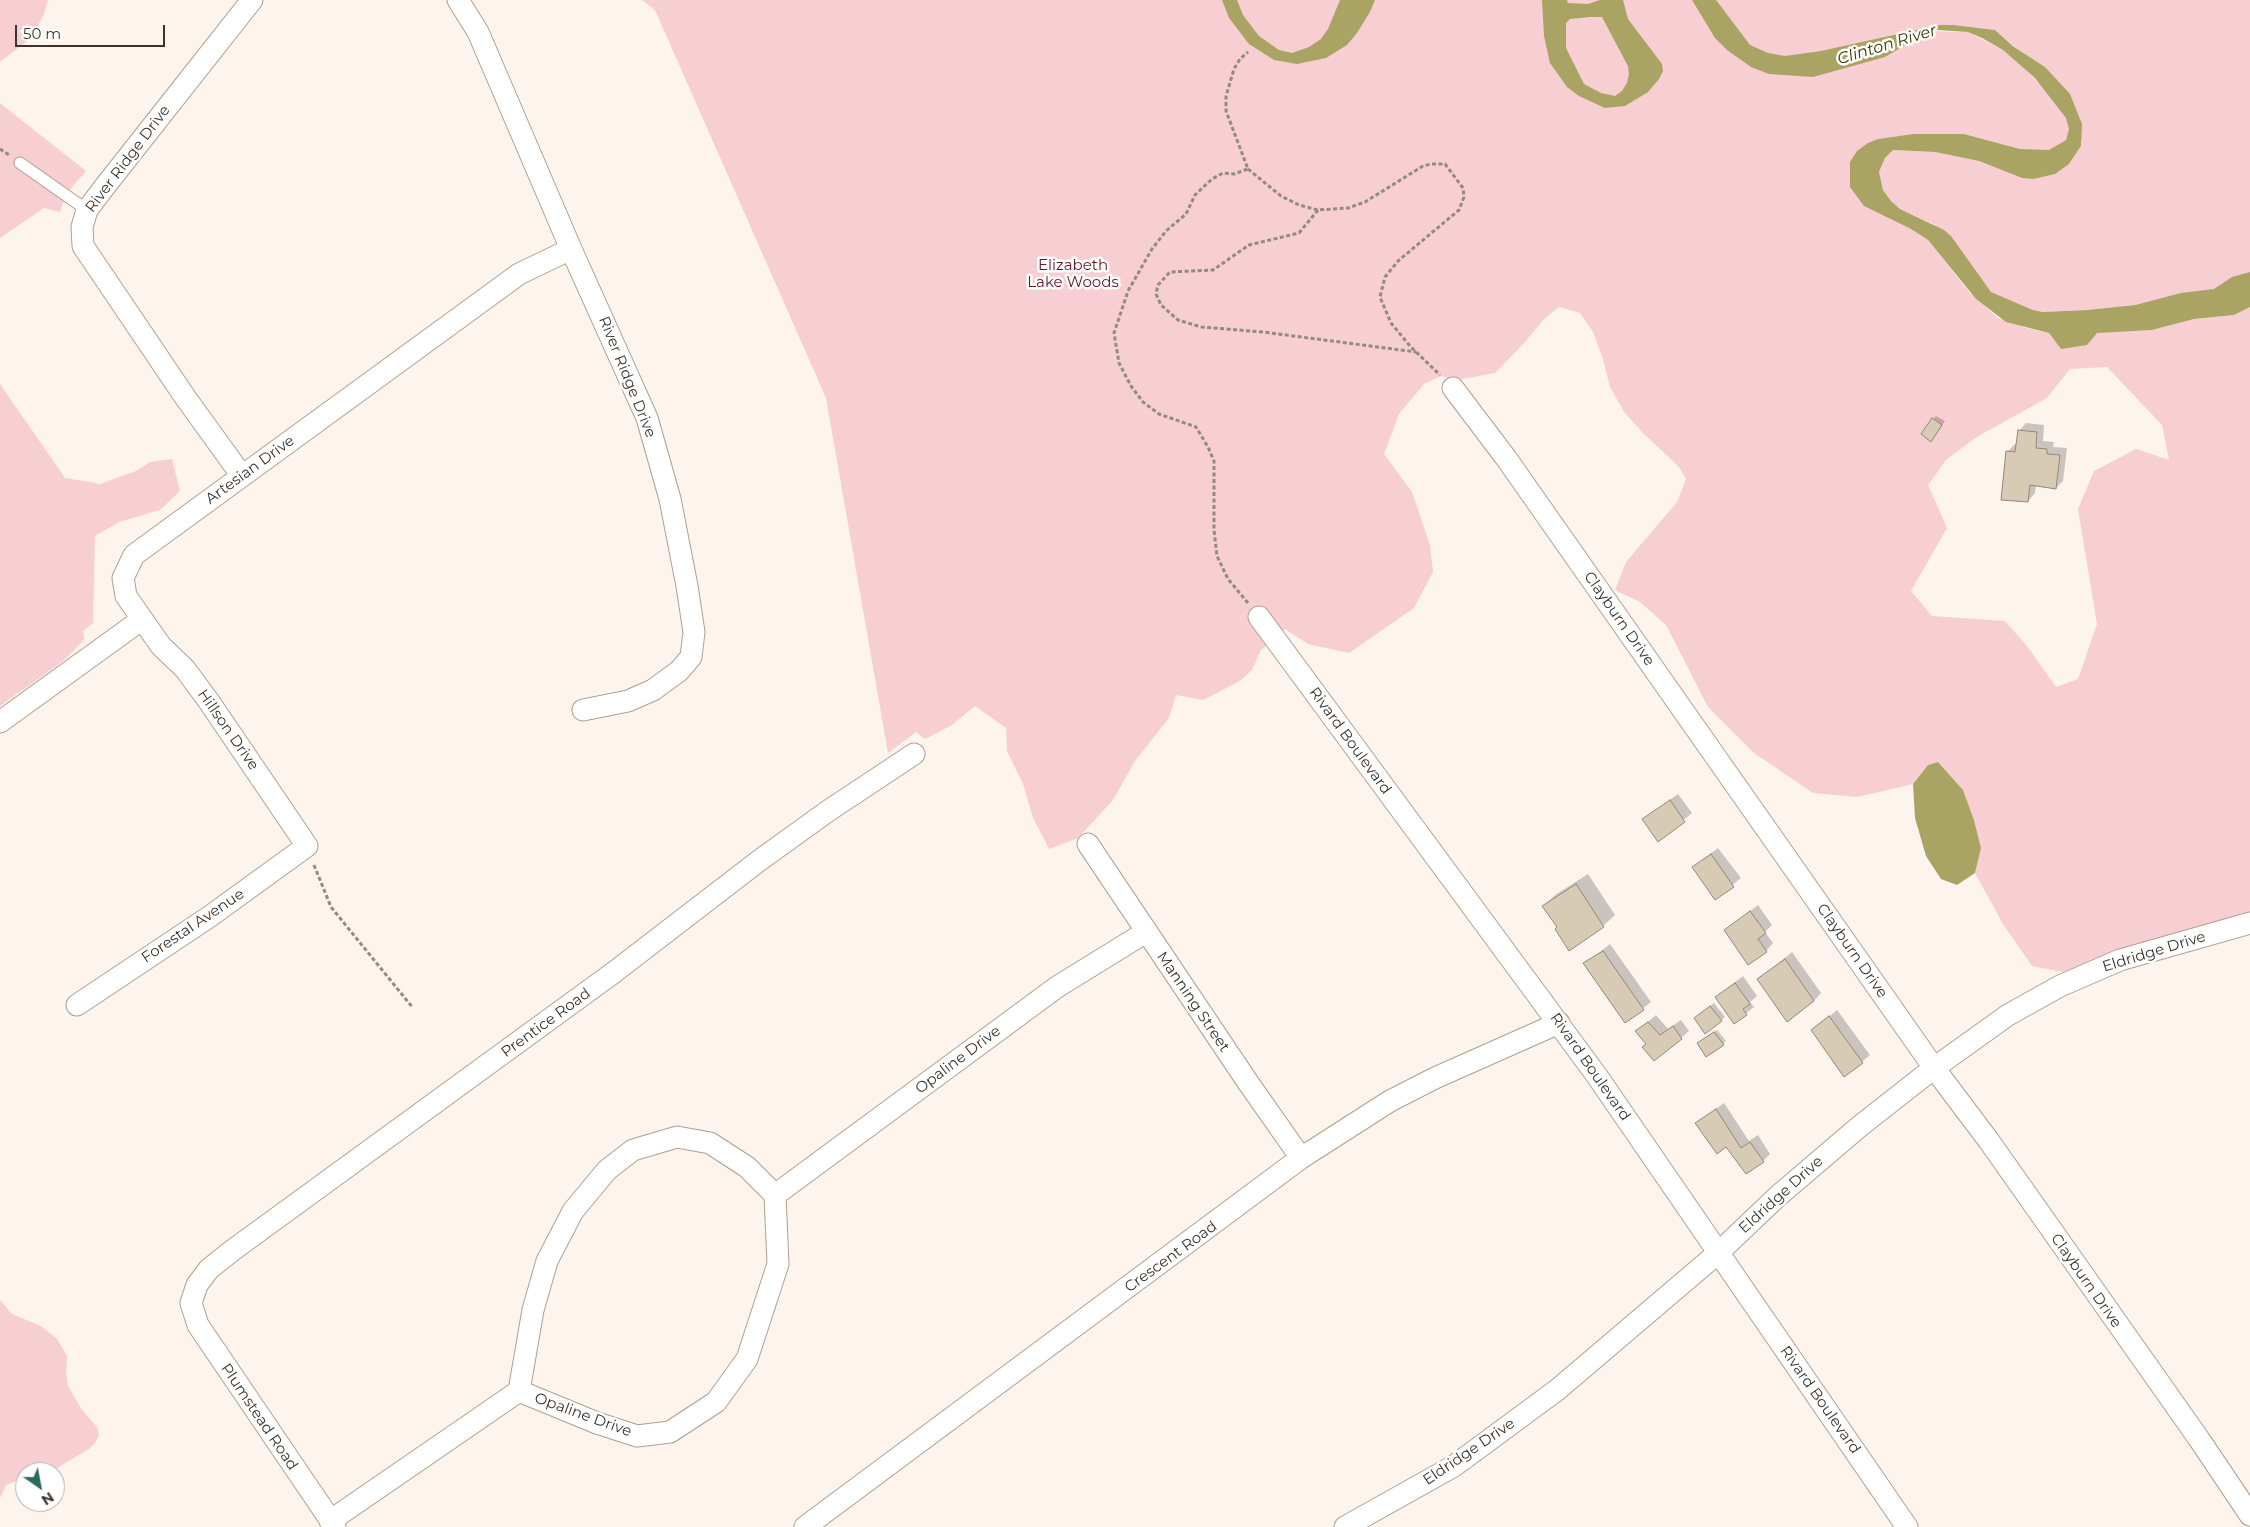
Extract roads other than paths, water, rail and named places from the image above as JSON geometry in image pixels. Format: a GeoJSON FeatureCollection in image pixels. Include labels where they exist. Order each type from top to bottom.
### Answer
{"type":"FeatureCollection","features":[{"type":"Feature","properties":{"kind":"street","name":"River Ridge Drive"},"geometry":{"type":"LineString","coordinates":[[242,476],[185,397],[83,246],[82,227],[87,210],[252,0]]}},
{"type":"Feature","properties":{"kind":"street","name":"River Ridge Drive"},"geometry":{"type":"LineString","coordinates":[[458,0],[478,32],[571,249],[647,418],[670,499],[694,632],[691,657],[679,671],[653,690],[628,701],[583,710]]}},
{"type":"Feature","properties":{"kind":"street","name":"Artesian Drive"},"geometry":{"type":"LineString","coordinates":[[141,620],[126,596],[123,578],[134,555],[519,274],[571,249]]}},
{"type":"Feature","properties":{"kind":"street","name":"Clayburn Drive"},"geometry":{"type":"LineString","coordinates":[[1453,388],[1506,458],[1934,1068],[1989,1141],[2199,1439],[2250,1515]]}},
{"type":"Feature","properties":{"kind":"street","name":"Rivard Boulevard"},"geometry":{"type":"LineString","coordinates":[[1259,617],[1559,1023],[1907,1527]]}},
{"type":"Feature","properties":{"kind":"street"},"geometry":{"type":"LineString","coordinates":[[0,722],[141,620]]}},
{"type":"Feature","properties":{"kind":"street","name":"Hillson Drive"},"geometry":{"type":"LineString","coordinates":[[141,620],[161,646],[185,669],[307,846]]}},
{"type":"Feature","properties":{"kind":"street","name":"Prentice Road"},"geometry":{"type":"LineString","coordinates":[[191,1302],[197,1285],[209,1269],[233,1250],[614,974],[760,860],[828,811],[914,754]]}},
{"type":"Feature","properties":{"kind":"street","name":"Manning Street"},"geometry":{"type":"LineString","coordinates":[[1088,844],[1301,1158]]}},
{"type":"Feature","properties":{"kind":"street","name":"Forestal Avenue"},"geometry":{"type":"LineString","coordinates":[[77,1005],[209,917],[307,846]]}},
{"type":"Feature","properties":{"kind":"street","name":"Eldridge Drive"},"geometry":{"type":"LineString","coordinates":[[1345,1527],[1454,1466],[1557,1390],[1718,1253],[1778,1196],[1860,1126],[1934,1068],[2008,1015],[2060,986],[2120,960],[2250,923]]}},
{"type":"Feature","properties":{"kind":"street","name":"Opaline Drive"},"geometry":{"type":"LineString","coordinates":[[775,1195],[1057,987],[1146,932]]}},
{"type":"Feature","properties":{"kind":"street","name":"Crescent Road"},"geometry":{"type":"LineString","coordinates":[[805,1527],[1301,1158],[1390,1101],[1434,1078],[1559,1023]]}},
{"type":"Feature","properties":{"kind":"street","name":"Opaline Drive"},"geometry":{"type":"LineString","coordinates":[[333,1524],[519,1391],[533,1310],[547,1261],[573,1211],[607,1170],[632,1150],[678,1138],[710,1143],[747,1167],[775,1195],[778,1264],[747,1359],[716,1402],[670,1432],[637,1436],[596,1423],[519,1391]]}},
{"type":"Feature","properties":{"kind":"street","name":"Plumstead Road"},"geometry":{"type":"LineString","coordinates":[[191,1302],[198,1325],[333,1524]]}},
{"type":"Feature","properties":{"kind":"lane"},"geometry":{"type":"LineString","coordinates":[[20,163],[87,210]]}},
{"type":"Feature","properties":{"kind":"water"},"geometry":{"type":"Polygon","coordinates":[[[1222,0],[1237,0],[1243,15],[1259,36],[1279,50],[1292,53],[1309,47],[1321,39],[1328,29],[1340,0],[1375,0],[1357,33],[1347,45],[1326,58],[1297,64],[1274,60],[1249,44],[1229,18],[1222,0]]]}},
{"type":"Feature","properties":{"kind":"water"},"geometry":{"type":"Polygon","coordinates":[[[1542,0],[1567,0],[1568,3],[1588,4],[1600,0],[1623,0],[1628,19],[1662,64],[1663,71],[1648,92],[1625,106],[1605,108],[1579,96],[1567,87],[1550,63],[1544,36],[1542,0]],[[1602,17],[1570,19],[1566,23],[1566,48],[1584,84],[1601,93],[1615,96],[1622,91],[1627,83],[1628,66],[1602,17]]]}},
{"type":"Feature","properties":{"kind":"water","name":"Clinton River"},"geometry":{"type":"Polygon","coordinates":[[[1692,0],[1716,0],[1750,45],[1768,53],[1785,56],[1821,51],[1939,25],[1995,30],[2014,47],[2045,67],[2070,94],[2082,124],[2081,146],[2069,164],[2055,174],[2033,179],[2022,178],[1979,161],[1935,152],[1893,150],[1885,158],[1879,172],[1883,190],[1891,201],[1900,209],[1944,230],[1951,236],[1991,292],[2033,310],[2043,312],[2087,310],[2135,305],[2181,293],[2214,289],[2232,277],[2250,272],[2250,307],[2234,315],[2194,319],[2152,330],[2097,333],[2087,345],[2061,349],[2049,333],[2006,322],[1976,299],[1928,240],[1911,229],[1864,206],[1850,187],[1850,162],[1857,151],[1868,143],[1878,139],[1913,134],[1964,134],[2020,149],[2049,150],[2066,140],[2069,129],[2066,118],[2035,78],[2003,50],[1982,38],[1968,32],[1937,30],[1930,31],[1885,57],[1813,77],[1769,74],[1751,67],[1727,50],[1715,38],[1692,0]]]}},
{"type":"Feature","properties":{"kind":"water"},"geometry":{"type":"Polygon","coordinates":[[[1938,762],[1963,790],[1974,820],[1981,848],[1975,873],[1957,885],[1941,879],[1926,856],[1915,818],[1913,784],[1928,765],[1938,762]]]}},
{"type":"Feature","properties":{"kind":"park label","name":"Elizabeth Lake Woods"},"geometry":{"type":"Point","coordinates":[1073,274]}}]}
